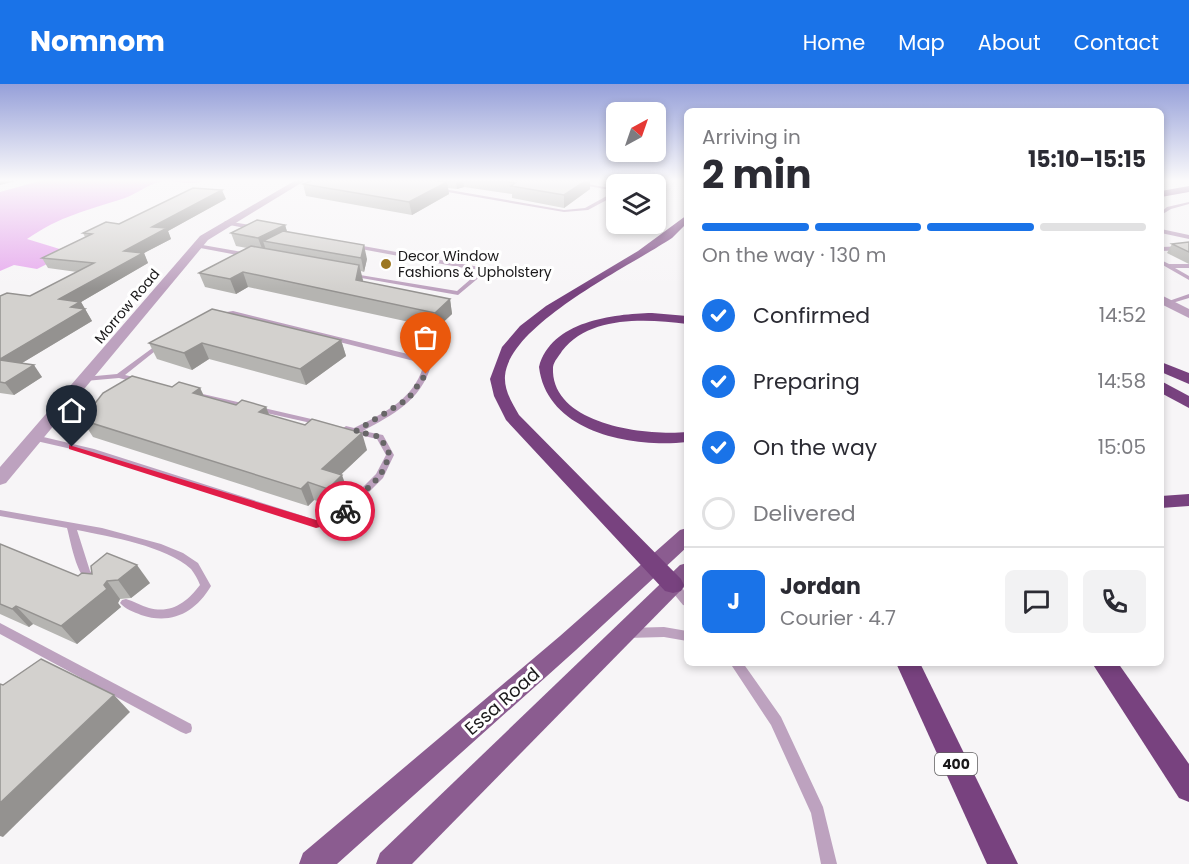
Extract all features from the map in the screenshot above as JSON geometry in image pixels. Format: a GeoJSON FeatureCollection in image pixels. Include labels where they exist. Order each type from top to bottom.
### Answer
{"type":"FeatureCollection","features":[{"type":"Feature","properties":{"kind":"highway"},"geometry":{"type":"LineString","coordinates":[[680,578],[654,564],[512,417],[500,394],[498,373],[505,353],[523,330],[600,277],[676,229],[684,221]]}},
{"type":"Feature","properties":{"kind":"highway"},"geometry":{"type":"LineString","coordinates":[[684,320],[650,316],[597,324],[566,339],[555,349],[546,365],[549,387],[562,407],[585,420],[613,431],[655,439],[684,437]]}},
{"type":"Feature","properties":{"kind":"highway"},"geometry":{"type":"LineString","coordinates":[[1164,367],[1189,379]]}},
{"type":"Feature","properties":{"kind":"highway"},"geometry":{"type":"LineString","coordinates":[[1164,388],[1189,403]]}},
{"type":"Feature","properties":{"kind":"highway"},"geometry":{"type":"LineString","coordinates":[[1164,502],[1189,500]]}},
{"type":"Feature","properties":{"kind":"highway","name":"400"},"geometry":{"type":"LineString","coordinates":[[909,666],[1004,864]]}},
{"type":"Feature","properties":{"kind":"highway"},"geometry":{"type":"LineString","coordinates":[[1106,666],[1189,788]]}},
{"type":"Feature","properties":{"kind":"main road","name":"Essa Road"},"geometry":{"type":"LineString","coordinates":[[314,864],[422,772],[684,538]]}},
{"type":"Feature","properties":{"kind":"main road"},"geometry":{"type":"LineString","coordinates":[[391,864],[680,578]]}},
{"type":"Feature","properties":{"kind":"street","name":"Morrow Road"},"geometry":{"type":"LineString","coordinates":[[0,479],[197,246],[238,216]]}},
{"type":"Feature","properties":{"kind":"street"},"geometry":{"type":"LineString","coordinates":[[1165,300],[1189,314]]}},
{"type":"Feature","properties":{"kind":"lane"},"geometry":{"type":"LineString","coordinates":[[226,223],[261,229]]}},
{"type":"Feature","properties":{"kind":"lane"},"geometry":{"type":"LineString","coordinates":[[1164,232],[1189,237]]}},
{"type":"Feature","properties":{"kind":"lane"},"geometry":{"type":"LineString","coordinates":[[344,244],[485,270],[458,293],[345,273]]}},
{"type":"Feature","properties":{"kind":"lane"},"geometry":{"type":"LineString","coordinates":[[197,246],[254,256]]}},
{"type":"Feature","properties":{"kind":"lane"},"geometry":{"type":"LineString","coordinates":[[1164,249],[1189,248]]}},
{"type":"Feature","properties":{"kind":"lane"},"geometry":{"type":"LineString","coordinates":[[1164,264],[1187,276]]}},
{"type":"Feature","properties":{"kind":"lane"},"geometry":{"type":"LineString","coordinates":[[1168,266],[1189,266]]}},
{"type":"Feature","properties":{"kind":"lane"},"geometry":{"type":"LineString","coordinates":[[1165,300],[1189,296]]}},
{"type":"Feature","properties":{"kind":"lane"},"geometry":{"type":"LineString","coordinates":[[213,316],[233,313],[417,359],[428,366],[426,374],[408,399],[356,431]]}},
{"type":"Feature","properties":{"kind":"lane"},"geometry":{"type":"LineString","coordinates":[[119,376],[139,358],[168,339]]}},
{"type":"Feature","properties":{"kind":"lane"},"geometry":{"type":"LineString","coordinates":[[85,379],[119,376],[153,384]]}},
{"type":"Feature","properties":{"kind":"lane"},"geometry":{"type":"LineString","coordinates":[[34,438],[91,451],[316,524],[337,519],[380,476],[390,455],[380,437],[187,392]]}},
{"type":"Feature","properties":{"kind":"lane"},"geometry":{"type":"LineString","coordinates":[[0,513],[92,528],[176,553],[195,566],[206,586],[197,599],[180,611],[162,616],[126,603]]}},
{"type":"Feature","properties":{"kind":"lane"},"geometry":{"type":"LineString","coordinates":[[71,525],[85,573],[100,587]]}},
{"type":"Feature","properties":{"kind":"lane"},"geometry":{"type":"LineString","coordinates":[[0,628],[186,728]]}},
{"type":"Feature","properties":{"kind":"lane"},"geometry":{"type":"LineString","coordinates":[[625,633],[684,636]]}},
{"type":"Feature","properties":{"kind":"lane"},"geometry":{"type":"LineString","coordinates":[[738,666],[781,731],[818,812],[829,864]]}},
{"type":"Feature","properties":{"kind":"shaded area"},"geometry":{"type":"Polygon","coordinates":[[[0,216],[70,216],[27,239],[63,250],[59,258],[37,269],[14,265],[0,271],[0,216]]]}},
{"type":"Feature","properties":{"kind":"building"},"geometry":{"type":"Polygon","coordinates":[[[135,216],[172,216],[152,227],[167,228],[124,251],[143,253],[59,299],[80,302],[71,307],[85,309],[0,359],[0,296],[7,293],[30,296],[94,263],[42,258],[92,234],[83,233],[106,222],[119,224],[135,216]]]}},
{"type":"Feature","properties":{"kind":"building"},"geometry":{"type":"Polygon","coordinates":[[[257,220],[285,225],[258,238],[231,233],[257,220]]]}},
{"type":"Feature","properties":{"kind":"building"},"geometry":{"type":"Polygon","coordinates":[[[283,231],[364,245],[361,258],[263,241],[283,231]]]}},
{"type":"Feature","properties":{"kind":"building"},"geometry":{"type":"Polygon","coordinates":[[[1189,242],[1189,252],[1172,244],[1189,242]]]}},
{"type":"Feature","properties":{"kind":"building"},"geometry":{"type":"Polygon","coordinates":[[[251,246],[359,265],[356,280],[450,299],[435,313],[243,272],[230,279],[199,273],[251,246]]]}},
{"type":"Feature","properties":{"kind":"building"},"geometry":{"type":"Polygon","coordinates":[[[212,309],[341,340],[300,369],[202,343],[184,353],[149,343],[212,309]]]}},
{"type":"Feature","properties":{"kind":"building"},"geometry":{"type":"Polygon","coordinates":[[[0,360],[34,365],[5,383],[0,382],[0,360]]]}},
{"type":"Feature","properties":{"kind":"building"},"geometry":{"type":"Polygon","coordinates":[[[132,376],[172,387],[179,382],[200,388],[193,393],[236,405],[242,400],[266,407],[259,412],[305,425],[312,419],[362,433],[322,469],[342,475],[328,489],[308,482],[301,489],[82,420],[103,393],[132,376]]]}},
{"type":"Feature","properties":{"kind":"building"},"geometry":{"type":"Polygon","coordinates":[[[0,544],[78,576],[82,573],[92,574],[91,566],[107,553],[137,565],[118,580],[107,581],[104,585],[107,589],[61,626],[16,606],[12,609],[0,604],[0,544]]]}},
{"type":"Feature","properties":{"kind":"building"},"geometry":{"type":"Polygon","coordinates":[[[41,659],[114,695],[0,803],[0,684],[3,685],[41,659]]]}},
{"type":"Feature","properties":{"kind":"way so far"},"geometry":{"type":"LineString","coordinates":[[345,511],[380,476],[390,455],[380,437],[356,431],[392,411],[408,399],[426,374]]}},
{"type":"Feature","properties":{"kind":"place","name":"Decor Window Fashions & Upholstery"},"geometry":{"type":"Point","coordinates":[386,264]}},
{"type":"Feature","properties":{"kind":"route"},"geometry":{"type":"LineString","coordinates":[[72,447],[91,451],[316,524],[337,519],[345,511]]}}]}
